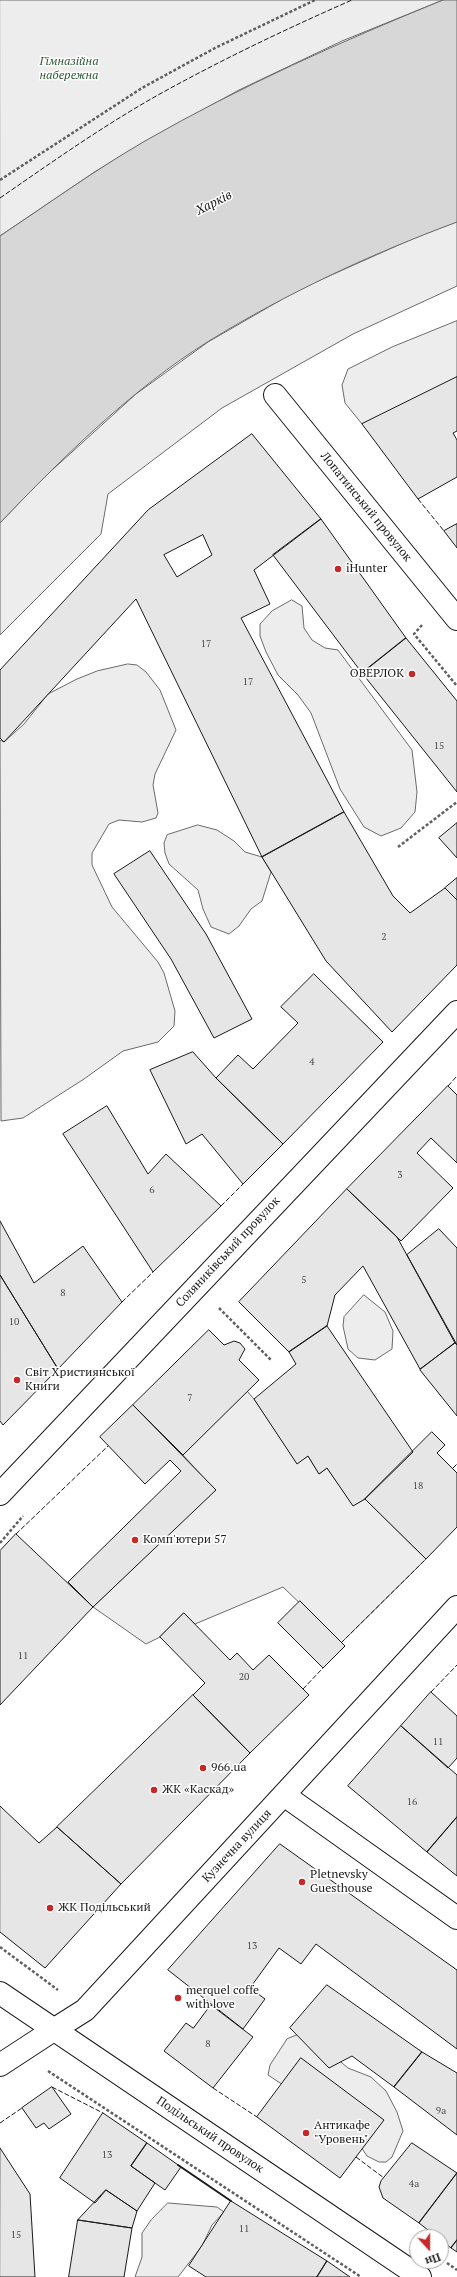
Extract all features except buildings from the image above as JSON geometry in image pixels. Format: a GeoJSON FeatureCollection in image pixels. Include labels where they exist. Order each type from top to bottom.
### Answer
{"type":"FeatureCollection","features":[{"type":"Feature","properties":{"kind":"street","name":"Лопатинський провулок"},"geometry":{"type":"LineString","coordinates":[[275,395],[457,619]]}},
{"type":"Feature","properties":{"kind":"street","name":"Соляниківський провулок"},"geometry":{"type":"LineString","coordinates":[[0,1494],[457,1012]]}},
{"type":"Feature","properties":{"kind":"street","name":"Кузнечна вулиця"},"geometry":{"type":"LineString","coordinates":[[0,2065],[85,2010],[457,1607]]}},
{"type":"Feature","properties":{"kind":"street"},"geometry":{"type":"LineString","coordinates":[[284,1795],[457,1918]]}},
{"type":"Feature","properties":{"kind":"street","name":"Подільський провулок"},"geometry":{"type":"LineString","coordinates":[[0,1993],[420,2277]]}},
{"type":"Feature","properties":{"kind":"path"},"geometry":{"type":"LineString","coordinates":[[0,180],[142,88],[215,48],[315,0]]}},
{"type":"Feature","properties":{"kind":"path"},"geometry":{"type":"LineString","coordinates":[[442,600],[414,634],[457,686]]}},
{"type":"Feature","properties":{"kind":"path"},"geometry":{"type":"LineString","coordinates":[[398,847],[457,802]]}},
{"type":"Feature","properties":{"kind":"path"},"geometry":{"type":"LineString","coordinates":[[215,1303],[271,1360]]}},
{"type":"Feature","properties":{"kind":"path"},"geometry":{"type":"LineString","coordinates":[[20,2052],[361,2277]]}},
{"type":"Feature","properties":{"kind":"shaded area","name":"Гімназійна набережна"},"geometry":{"type":"Polygon","coordinates":[[[0,0],[443,0],[342,41],[239,90],[144,142],[96,171],[0,236],[0,0]]]}},
{"type":"Feature","properties":{"kind":"shaded area"},"geometry":{"type":"Polygon","coordinates":[[[457,222],[457,286],[353,334],[222,408],[108,494],[101,534],[0,635],[0,523],[40,481],[136,394],[208,342],[300,289],[412,239],[457,222]]]}},
{"type":"Feature","properties":{"kind":"shaded area"},"geometry":{"type":"Polygon","coordinates":[[[457,321],[457,385],[362,424],[345,403],[342,385],[348,369],[392,347],[457,321]]]}},
{"type":"Feature","properties":{"kind":"shaded area"},"geometry":{"type":"Polygon","coordinates":[[[292,600],[302,606],[304,628],[312,640],[325,648],[338,650],[412,750],[417,792],[415,812],[401,828],[381,836],[364,827],[340,789],[311,713],[298,695],[278,675],[266,652],[260,636],[260,624],[272,611],[292,600]]]}},
{"type":"Feature","properties":{"kind":"shaded area"},"geometry":{"type":"Polygon","coordinates":[[[128,664],[137,665],[146,672],[160,690],[176,730],[155,774],[153,785],[158,813],[156,818],[142,822],[119,820],[109,824],[92,853],[92,865],[112,907],[158,962],[164,973],[175,1011],[174,1026],[158,1042],[123,1051],[84,1079],[23,1118],[1,1121],[0,740],[4,742],[24,724],[48,694],[77,679],[97,671],[128,664]]]}},
{"type":"Feature","properties":{"kind":"shaded area"},"geometry":{"type":"Polygon","coordinates":[[[198,825],[217,830],[234,841],[245,852],[262,857],[271,872],[262,901],[251,909],[239,926],[229,934],[211,927],[203,909],[198,890],[169,864],[165,853],[164,843],[167,835],[198,825]]]}},
{"type":"Feature","properties":{"kind":"shaded area"},"geometry":{"type":"Polygon","coordinates":[[[364,1295],[385,1312],[393,1331],[392,1349],[375,1360],[358,1358],[348,1349],[343,1326],[344,1317],[364,1295]]]}},
{"type":"Feature","properties":{"kind":"shaded area"},"geometry":{"type":"Polygon","coordinates":[[[247,1391],[297,1463],[308,1456],[319,1474],[327,1468],[353,1505],[365,1499],[426,1559],[341,1643],[283,1587],[195,1624],[184,1613],[160,1637],[146,1644],[93,1607],[215,1490],[183,1455],[247,1391]]]}},
{"type":"Feature","properties":{"kind":"shaded area"},"geometry":{"type":"Polygon","coordinates":[[[305,2032],[348,2068],[371,2077],[386,2091],[397,2112],[403,2131],[392,2157],[386,2162],[379,2162],[367,2156],[359,2144],[295,2093],[268,2075],[270,2065],[287,2039],[305,2032]]]}},
{"type":"Feature","properties":{"kind":"shaded area"},"geometry":{"type":"Polygon","coordinates":[[[168,2203],[217,2207],[224,2212],[212,2225],[202,2246],[178,2277],[135,2277],[142,2257],[142,2233],[151,2220],[168,2203]]]}},
{"type":"Feature","properties":{"kind":"water","name":"Харків"},"geometry":{"type":"Polygon","coordinates":[[[443,0],[457,0],[457,222],[393,247],[299,291],[239,323],[180,360],[125,403],[99,426],[48,474],[0,523],[0,236],[108,164],[181,121],[254,83],[366,32],[443,0]]]}},
{"type":"Feature","properties":{"kind":"fence"},"geometry":{"type":"LineString","coordinates":[[0,198],[58,158],[158,95],[254,45],[352,0]]}},
{"type":"Feature","properties":{"kind":"fence"},"geometry":{"type":"LineString","coordinates":[[418,499],[444,531]]}},
{"type":"Feature","properties":{"kind":"fence"},"geometry":{"type":"LineString","coordinates":[[448,1086],[457,1076]]}},
{"type":"Feature","properties":{"kind":"fence"},"geometry":{"type":"LineString","coordinates":[[221,1206],[245,1182]]}},
{"type":"Feature","properties":{"kind":"fence"},"geometry":{"type":"LineString","coordinates":[[122,1302],[153,1272]]}},
{"type":"Feature","properties":{"kind":"fence"},"geometry":{"type":"LineString","coordinates":[[16,1534],[108,1446]]}},
{"type":"Feature","properties":{"kind":"fence"},"geometry":{"type":"LineString","coordinates":[[453,1468],[457,1464]]}},
{"type":"Feature","properties":{"kind":"fence"},"geometry":{"type":"LineString","coordinates":[[341,1643],[426,1559]]}},
{"type":"Feature","properties":{"kind":"fence"},"geometry":{"type":"LineString","coordinates":[[431,1692],[457,1665]]}},
{"type":"Feature","properties":{"kind":"fence"},"geometry":{"type":"LineString","coordinates":[[303,1689],[323,1668]]}},
{"type":"Feature","properties":{"kind":"fence"},"geometry":{"type":"LineString","coordinates":[[52,2087],[103,2113]]}},
{"type":"Feature","properties":{"kind":"fence"},"geometry":{"type":"LineString","coordinates":[[213,2088],[257,2117]]}},
{"type":"Feature","properties":{"kind":"fence"},"geometry":{"type":"LineString","coordinates":[[0,2123],[22,2108]]}},
{"type":"Feature","properties":{"kind":"fence"},"geometry":{"type":"LineString","coordinates":[[356,2157],[384,2178]]}},
{"type":"Feature","properties":{"kind":"wall"},"geometry":{"type":"LineString","coordinates":[[178,2165],[231,2201]]}},
{"type":"Feature","properties":{"kind":"place","name":"iHunter"},"geometry":{"type":"Point","coordinates":[338,569]}},
{"type":"Feature","properties":{"kind":"place","name":"ОВЕРЛОК"},"geometry":{"type":"Point","coordinates":[412,674]}},
{"type":"Feature","properties":{"kind":"place","name":"Світ Християнської Книги"},"geometry":{"type":"Point","coordinates":[17,1380]}},
{"type":"Feature","properties":{"kind":"place","name":"Комп'ютери 57"},"geometry":{"type":"Point","coordinates":[135,1540]}},
{"type":"Feature","properties":{"kind":"place","name":"966.ua"},"geometry":{"type":"Point","coordinates":[203,1768]}},
{"type":"Feature","properties":{"kind":"place","name":"ЖК «Каскад»"},"geometry":{"type":"Point","coordinates":[154,1790]}},
{"type":"Feature","properties":{"kind":"place","name":"Pletnevsky Guesthouse"},"geometry":{"type":"Point","coordinates":[302,1882]}},
{"type":"Feature","properties":{"kind":"place","name":"ЖК Подільський"},"geometry":{"type":"Point","coordinates":[50,1908]}},
{"type":"Feature","properties":{"kind":"place","name":"merquel coffe with love"},"geometry":{"type":"Point","coordinates":[178,1998]}},
{"type":"Feature","properties":{"kind":"place","name":"Антикафе \"Уровень\""},"geometry":{"type":"Point","coordinates":[306,2133]}}]}
